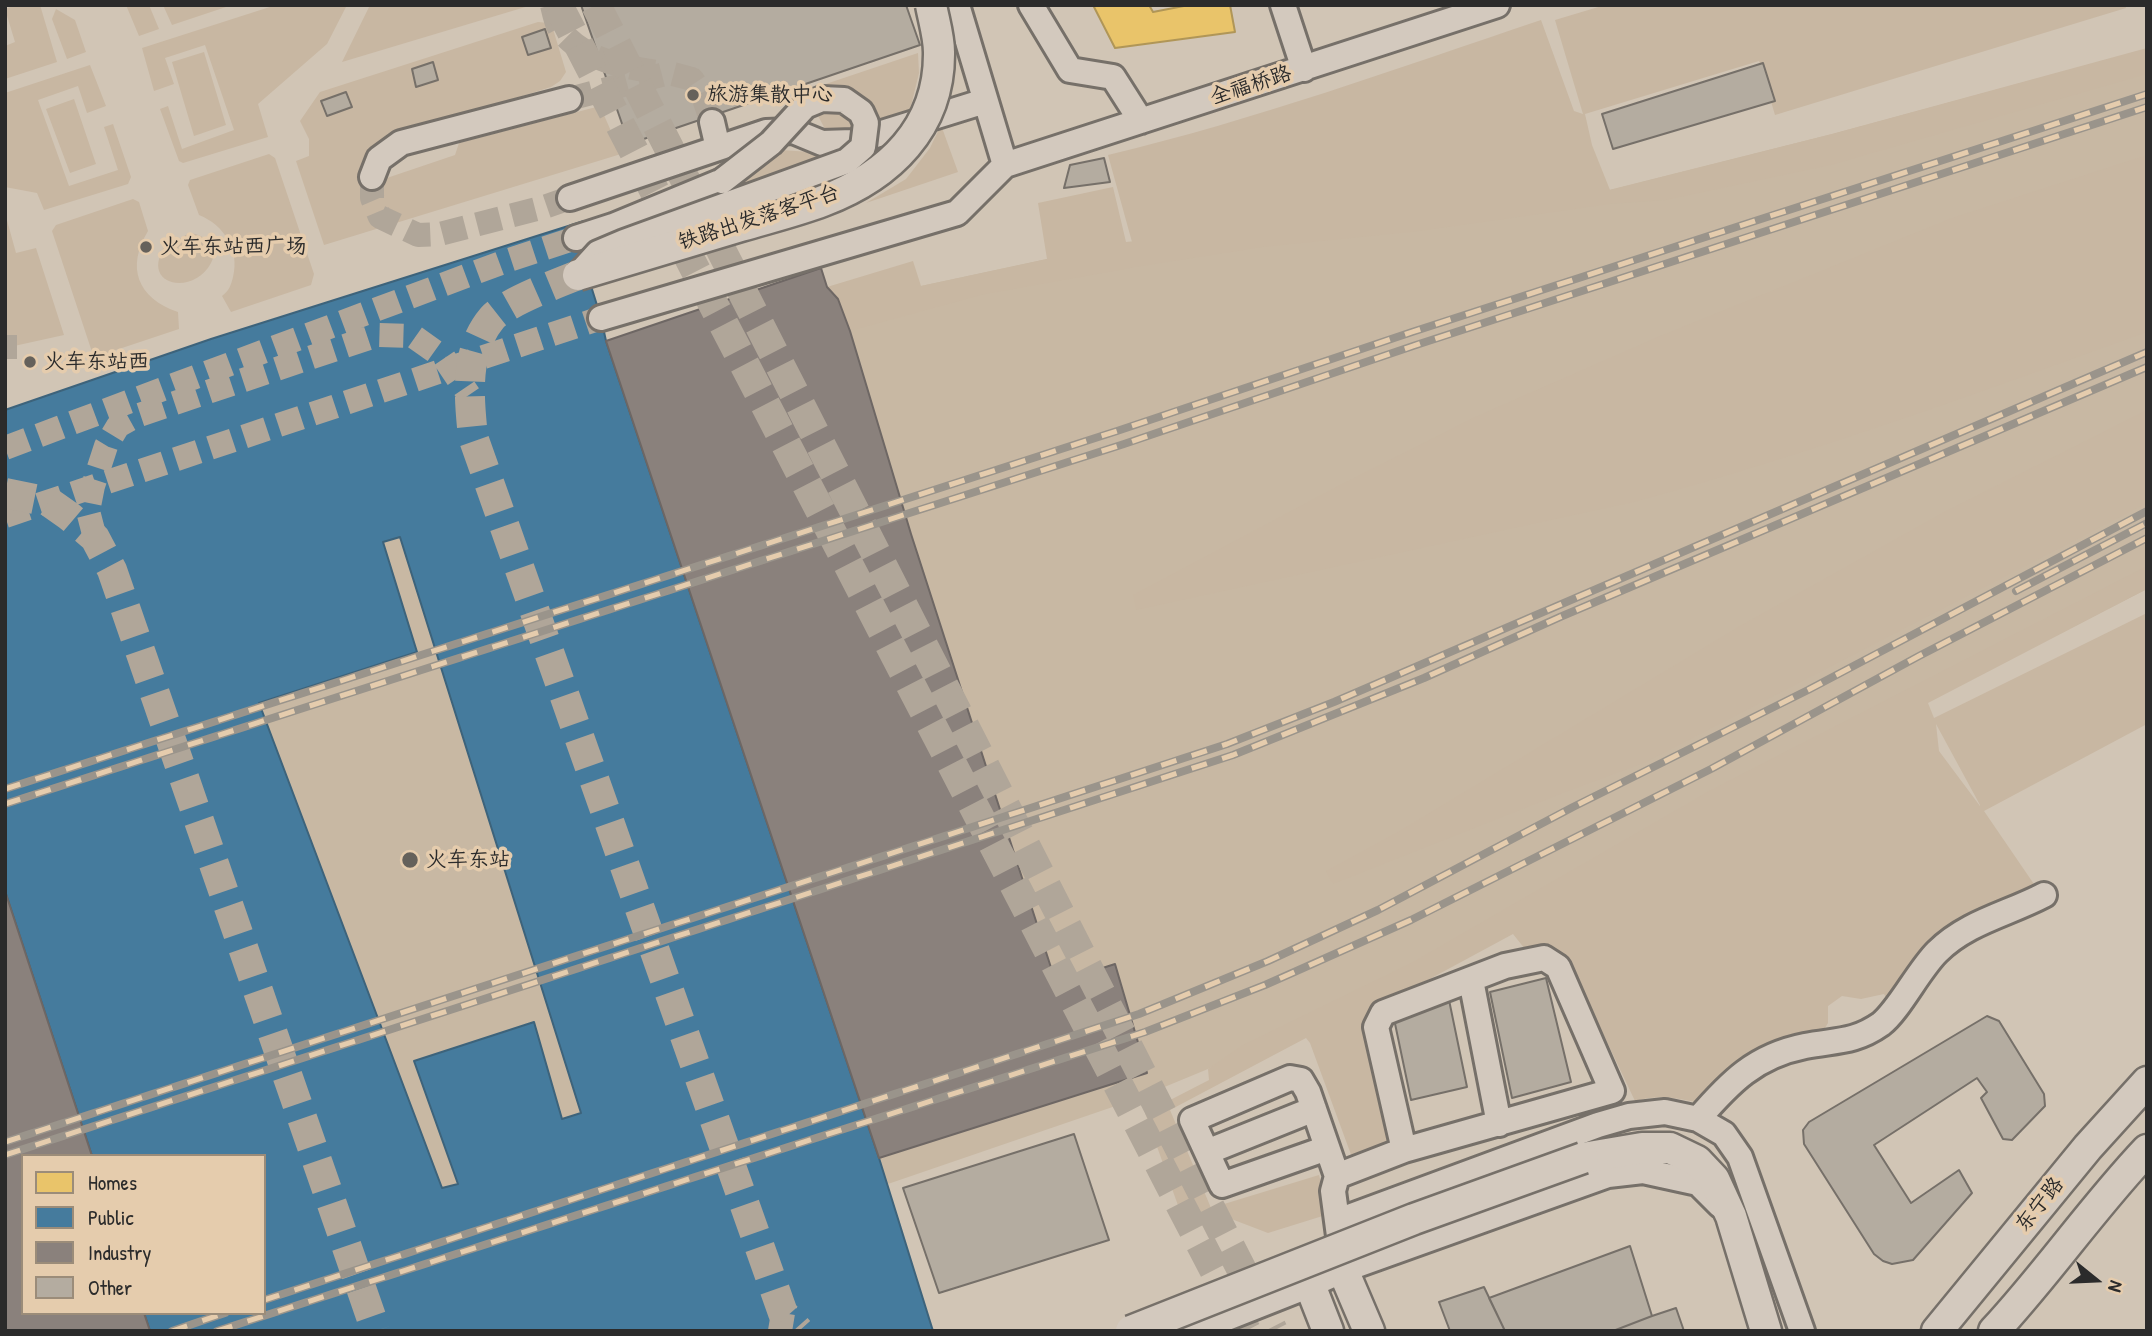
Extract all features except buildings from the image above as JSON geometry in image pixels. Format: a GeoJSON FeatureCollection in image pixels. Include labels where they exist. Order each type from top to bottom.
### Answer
{"type":"FeatureCollection","features":[{"type":"Feature","properties":{"kind":"main road","name":"铁路出发落客平台"},"geometry":{"type":"LineString","coordinates":[[578,275],[824,201],[875,176],[901,154],[916,135],[928,110],[936,82],[939,53],[931,5]]}},
{"type":"Feature","properties":{"kind":"main road","name":"东宁路"},"geometry":{"type":"LineString","coordinates":[[1937,1331],[2088,1147],[2147,1082]]}},
{"type":"Feature","properties":{"kind":"main road"},"geometry":{"type":"LineString","coordinates":[[1131,1331],[1414,1219],[1583,1158],[1642,1148],[1670,1148],[1698,1161],[1714,1179],[1731,1216],[1766,1331]]}},
{"type":"Feature","properties":{"kind":"main road"},"geometry":{"type":"LineString","coordinates":[[1994,1331],[2018,1306],[2114,1185],[2147,1150]]}},
{"type":"Feature","properties":{"kind":"main road"},"geometry":{"type":"LineString","coordinates":[[1343,1270],[1369,1331]]}},
{"type":"Feature","properties":{"kind":"main road"},"geometry":{"type":"LineString","coordinates":[[1310,1285],[1328,1331]]}},
{"type":"Feature","properties":{"kind":"street"},"geometry":{"type":"LineString","coordinates":[[601,318],[957,213],[1006,165],[957,5]]}},
{"type":"Feature","properties":{"kind":"street"},"geometry":{"type":"LineString","coordinates":[[1031,5],[1070,70],[1114,77],[1141,121]]}},
{"type":"Feature","properties":{"kind":"street"},"geometry":{"type":"LineString","coordinates":[[1283,5],[1304,69]]}},
{"type":"Feature","properties":{"kind":"street","name":"全福桥路"},"geometry":{"type":"LineString","coordinates":[[1006,165],[1497,5]]}},
{"type":"Feature","properties":{"kind":"street"},"geometry":{"type":"LineString","coordinates":[[372,177],[379,159],[401,143],[569,99]]}},
{"type":"Feature","properties":{"kind":"street"},"geometry":{"type":"LineString","coordinates":[[576,238],[614,226],[722,181],[771,143],[805,106],[822,99],[844,100],[861,112],[866,123],[863,147],[847,162],[624,242],[598,253],[578,275]]}},
{"type":"Feature","properties":{"kind":"street"},"geometry":{"type":"LineString","coordinates":[[570,198],[766,132],[793,131],[822,143],[853,142],[985,101]]}},
{"type":"Feature","properties":{"kind":"street"},"geometry":{"type":"LineString","coordinates":[[712,122],[718,148]]}},
{"type":"Feature","properties":{"kind":"street"},"geometry":{"type":"LineString","coordinates":[[1698,1119],[1727,1085],[1754,1065],[1781,1053],[1807,1046],[1835,1044],[1860,1036],[1883,1022],[1938,951],[1993,915],[2018,908],[2044,895]]}},
{"type":"Feature","properties":{"kind":"street"},"geometry":{"type":"LineString","coordinates":[[1337,1176],[1404,1150],[1612,1091],[1558,967],[1544,958],[1505,966],[1383,1013],[1376,1027],[1404,1150]]}},
{"type":"Feature","properties":{"kind":"street"},"geometry":{"type":"LineString","coordinates":[[1471,980],[1499,1124]]}},
{"type":"Feature","properties":{"kind":"street"},"geometry":{"type":"LineString","coordinates":[[1327,1148],[1222,1185],[1192,1120],[1290,1078],[1301,1080],[1314,1109],[1337,1176],[1333,1191],[1343,1270]]}},
{"type":"Feature","properties":{"kind":"street"},"geometry":{"type":"LineString","coordinates":[[1207,1152],[1314,1109]]}},
{"type":"Feature","properties":{"kind":"street"},"geometry":{"type":"LineString","coordinates":[[1338,1221],[1629,1116],[1665,1112],[1698,1119],[1724,1134],[1740,1157],[1802,1331]]}},
{"type":"Feature","properties":{"kind":"street"},"geometry":{"type":"LineString","coordinates":[[1194,1331],[1343,1270],[1608,1175],[1643,1171],[1698,1183],[1731,1216]]}},
{"type":"Feature","properties":{"kind":"shaded area"},"geometry":{"type":"Polygon","coordinates":[[[16,5],[40,5],[57,62],[5,79],[5,46],[15,42],[5,9],[16,5]]]}},
{"type":"Feature","properties":{"kind":"shaded area"},"geometry":{"type":"Polygon","coordinates":[[[126,5],[149,5],[159,29],[139,36],[126,5]]]}},
{"type":"Feature","properties":{"kind":"shaded area"},"geometry":{"type":"Polygon","coordinates":[[[163,5],[232,5],[172,25],[163,5]]]}},
{"type":"Feature","properties":{"kind":"shaded area"},"geometry":{"type":"Polygon","coordinates":[[[276,5],[347,5],[327,44],[258,104],[268,137],[183,163],[179,161],[160,109],[168,106],[182,149],[234,130],[205,45],[165,58],[174,84],[154,91],[142,48],[276,5]]]}},
{"type":"Feature","properties":{"kind":"shaded area"},"geometry":{"type":"Polygon","coordinates":[[[370,5],[532,5],[342,62],[370,5]]]}},
{"type":"Feature","properties":{"kind":"shaded area"},"geometry":{"type":"Polygon","coordinates":[[[1605,5],[2125,5],[2126,8],[1775,115],[1759,61],[1585,114],[1592,145],[1610,190],[1832,134],[2147,48],[2147,74],[1831,165],[1666,200],[1610,204],[1420,231],[1263,247],[1136,267],[981,295],[850,331],[838,299],[827,287],[913,261],[921,286],[1047,259],[1038,203],[1113,187],[1126,242],[1132,242],[1108,155],[1272,110],[1541,20],[1574,111],[1583,114],[1555,20],[1605,5]]]}},
{"type":"Feature","properties":{"kind":"shaded area"},"geometry":{"type":"Polygon","coordinates":[[[56,9],[75,20],[86,52],[67,59],[52,19],[56,9]]]}},
{"type":"Feature","properties":{"kind":"shaded area"},"geometry":{"type":"Polygon","coordinates":[[[538,22],[549,23],[553,29],[566,72],[560,81],[551,87],[385,139],[367,165],[361,196],[379,189],[378,181],[455,155],[459,143],[600,106],[621,154],[324,245],[296,161],[309,156],[309,139],[300,121],[320,92],[538,22]]]}},
{"type":"Feature","properties":{"kind":"shaded area"},"geometry":{"type":"Polygon","coordinates":[[[2147,49],[2147,589],[1208,1069],[1133,1100],[459,1331],[5,1331],[5,572],[294,473],[838,299],[921,286],[1126,242],[1609,190],[1832,134],[2147,49]]]}},
{"type":"Feature","properties":{"kind":"shaded area"},"geometry":{"type":"Polygon","coordinates":[[[204,52],[226,125],[194,136],[172,62],[204,52]]]}},
{"type":"Feature","properties":{"kind":"shaded area"},"geometry":{"type":"Polygon","coordinates":[[[918,53],[919,73],[910,110],[850,132],[841,134],[825,129],[805,91],[918,53]]]}},
{"type":"Feature","properties":{"kind":"shaded area"},"geometry":{"type":"Polygon","coordinates":[[[90,65],[106,106],[87,113],[78,86],[38,100],[69,186],[118,170],[104,127],[113,124],[131,177],[128,184],[44,210],[37,193],[5,187],[5,93],[90,65]]]}},
{"type":"Feature","properties":{"kind":"shaded area"},"geometry":{"type":"Polygon","coordinates":[[[74,99],[96,164],[70,173],[46,109],[74,99]]]}},
{"type":"Feature","properties":{"kind":"shaded area"},"geometry":{"type":"Polygon","coordinates":[[[941,125],[958,172],[866,203],[906,179],[930,148],[941,125]]]}},
{"type":"Feature","properties":{"kind":"shaded area"},"geometry":{"type":"Polygon","coordinates":[[[781,150],[839,154],[720,194],[781,150]]]}},
{"type":"Feature","properties":{"kind":"shaded area"},"geometry":{"type":"Polygon","coordinates":[[[269,154],[275,158],[314,274],[311,285],[231,312],[222,296],[233,277],[235,267],[232,248],[216,225],[199,215],[188,185],[190,180],[269,154]]]}},
{"type":"Feature","properties":{"kind":"shaded area"},"geometry":{"type":"Polygon","coordinates":[[[2147,155],[2147,332],[1827,444],[1634,502],[1136,610],[1133,595],[1475,417],[1660,336],[1952,218],[2147,155]]]}},
{"type":"Feature","properties":{"kind":"shaded area"},"geometry":{"type":"Polygon","coordinates":[[[133,199],[139,202],[148,231],[138,257],[139,280],[153,298],[178,312],[179,329],[98,356],[92,352],[52,231],[56,225],[133,199]]]}},
{"type":"Feature","properties":{"kind":"shaded area"},"geometry":{"type":"Polygon","coordinates":[[[5,213],[16,253],[36,248],[64,335],[5,348],[5,213]]]}},
{"type":"Feature","properties":{"kind":"shaded area"},"geometry":{"type":"Polygon","coordinates":[[[189,233],[208,241],[214,251],[213,259],[203,274],[192,280],[180,283],[170,281],[162,276],[158,267],[160,255],[170,239],[178,240],[189,233]]]}},
{"type":"Feature","properties":{"kind":"shaded area"},"geometry":{"type":"Polygon","coordinates":[[[2147,410],[2147,503],[1644,763],[1333,884],[1326,871],[1403,829],[1740,626],[1946,511],[2147,410]]]}},
{"type":"Feature","properties":{"kind":"shaded area"},"geometry":{"type":"Polygon","coordinates":[[[2147,566],[2147,589],[1928,703],[1934,718],[2147,613],[2147,724],[1984,811],[2038,890],[1888,1001],[1884,994],[1861,999],[1842,996],[1828,1006],[1828,1023],[1819,1038],[1703,1104],[1669,1098],[1635,1101],[1570,964],[1551,951],[1525,949],[1513,934],[1376,1008],[1394,1145],[1353,1160],[1306,1038],[1170,1110],[1211,1208],[1319,1175],[1329,1214],[1268,1233],[1221,1215],[1185,1225],[1145,1113],[1209,1080],[1208,1069],[1243,1045],[1413,962],[1711,790],[2147,566]],[[1936,724],[1939,751],[1980,806],[1936,724]]]}},
{"type":"Feature","properties":{"kind":"tunnel"},"geometry":{"type":"LineString","coordinates":[[552,5],[559,28],[581,49],[619,65],[658,72]]}},
{"type":"Feature","properties":{"kind":"tunnel"},"geometry":{"type":"LineString","coordinates":[[558,5],[1246,1331]]}},
{"type":"Feature","properties":{"kind":"tunnel"},"geometry":{"type":"LineString","coordinates":[[596,5],[1273,1331]]}},
{"type":"Feature","properties":{"kind":"tunnel"},"geometry":{"type":"LineString","coordinates":[[569,99],[669,73],[692,79],[703,96],[712,122]]}},
{"type":"Feature","properties":{"kind":"tunnel"},"geometry":{"type":"LineString","coordinates":[[372,177],[372,198],[380,217],[418,235],[440,234],[570,198]]}},
{"type":"Feature","properties":{"kind":"tunnel"},"geometry":{"type":"LineString","coordinates":[[5,448],[509,260],[576,238]]}},
{"type":"Feature","properties":{"kind":"tunnel"},"geometry":{"type":"LineString","coordinates":[[578,275],[508,306],[492,318],[483,331],[477,345],[471,375],[473,437],[783,1313],[799,1331]]}},
{"type":"Feature","properties":{"kind":"tunnel"},"geometry":{"type":"LineString","coordinates":[[5,516],[601,318]]}},
{"type":"Feature","properties":{"kind":"tunnel"},"geometry":{"type":"LineString","coordinates":[[5,335],[5,365]]}},
{"type":"Feature","properties":{"kind":"tunnel"},"geometry":{"type":"LineString","coordinates":[[95,538],[88,511],[106,446],[118,426],[136,416],[378,335],[413,336],[444,358],[469,395]]}},
{"type":"Feature","properties":{"kind":"tunnel"},"geometry":{"type":"LineString","coordinates":[[5,493],[49,502],[69,516],[95,538],[112,570],[376,1331]]}},
{"type":"Feature","properties":{"kind":"tunnel"},"geometry":{"type":"LineString","coordinates":[[780,1331],[783,1313]]}},
{"type":"Feature","properties":{"kind":"railway"},"geometry":{"type":"LineString","coordinates":[[5,789],[1117,431],[1412,332],[2147,94]]}},
{"type":"Feature","properties":{"kind":"railway"},"geometry":{"type":"LineString","coordinates":[[5,804],[1124,444],[1413,346],[2147,107]]}},
{"type":"Feature","properties":{"kind":"railway"},"geometry":{"type":"LineString","coordinates":[[5,1142],[1227,744],[1334,702],[2147,352]]}},
{"type":"Feature","properties":{"kind":"railway"},"geometry":{"type":"LineString","coordinates":[[5,1155],[1233,755],[1424,678],[1560,617],[2147,367]]}},
{"type":"Feature","properties":{"kind":"railway"},"geometry":{"type":"LineString","coordinates":[[266,1299],[1139,1014],[1268,961],[1378,910],[1573,807],[1808,690],[2147,511]]}},
{"type":"Feature","properties":{"kind":"railway"},"geometry":{"type":"LineString","coordinates":[[2016,591],[2147,523]]}},
{"type":"Feature","properties":{"kind":"railway"},"geometry":{"type":"LineString","coordinates":[[217,1331],[1145,1032],[1265,985],[1411,920],[1711,769],[1919,656],[2147,538]]}},
{"type":"Feature","properties":{"kind":"railway"},"geometry":{"type":"LineString","coordinates":[[172,1331],[219,1315]]}},
{"type":"Feature","properties":{"kind":"place","name":"旅游集散中心"},"geometry":{"type":"Point","coordinates":[693,95]}},
{"type":"Feature","properties":{"kind":"place","name":"火车东站西广场"},"geometry":{"type":"Point","coordinates":[146,247]}},
{"type":"Feature","properties":{"kind":"place","name":"火车东站西"},"geometry":{"type":"Point","coordinates":[30,362]}},
{"type":"Feature","properties":{"kind":"place","name":"火车东站"},"geometry":{"type":"Point","coordinates":[410,860]}}]}
